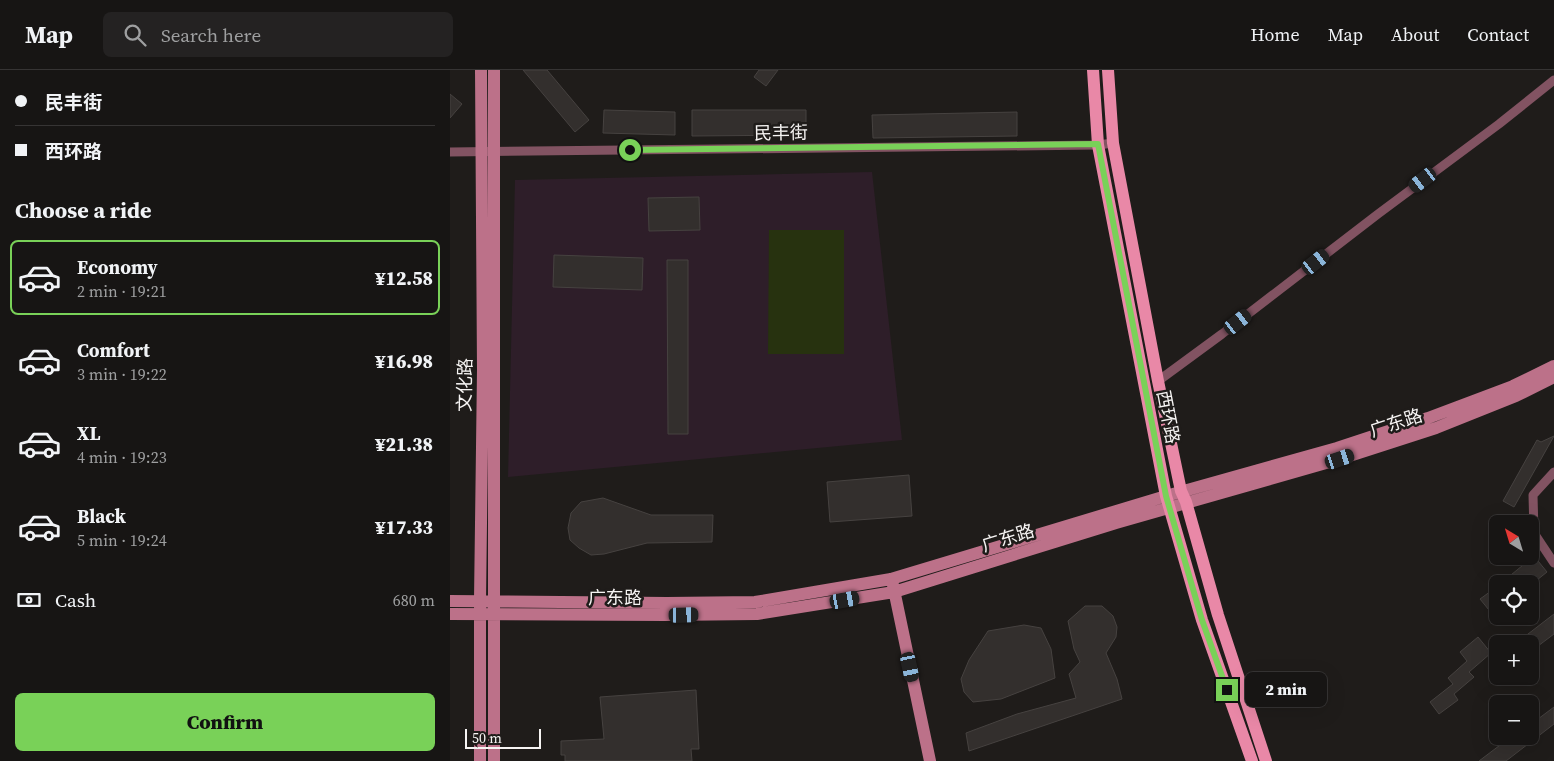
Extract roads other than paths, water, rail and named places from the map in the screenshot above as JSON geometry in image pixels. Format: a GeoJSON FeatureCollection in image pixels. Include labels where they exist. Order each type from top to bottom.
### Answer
{"type":"FeatureCollection","features":[{"type":"Feature","properties":{"kind":"main road","name":"西环路"},"geometry":{"type":"LineString","coordinates":[[1093,70],[1098,144],[1167,502],[1202,620],[1252,761]]}},
{"type":"Feature","properties":{"kind":"main road","name":"西环路"},"geometry":{"type":"LineString","coordinates":[[1108,70],[1113,143],[1158,381],[1183,497],[1218,615],[1266,761]]}},
{"type":"Feature","properties":{"kind":"street","name":"文化路"},"geometry":{"type":"LineString","coordinates":[[482,70],[488,152],[494,608],[494,761]]}},
{"type":"Feature","properties":{"kind":"street","name":"文化路"},"geometry":{"type":"LineString","coordinates":[[480,761],[483,370],[488,152],[494,70]]}},
{"type":"Feature","properties":{"kind":"street"},"geometry":{"type":"LineString","coordinates":[[1158,381],[1499,124],[1554,80]]}},
{"type":"Feature","properties":{"kind":"street","name":"民丰街"},"geometry":{"type":"LineString","coordinates":[[450,152],[1113,143]]}},
{"type":"Feature","properties":{"kind":"street","name":"广东路"},"geometry":{"type":"LineString","coordinates":[[450,614],[480,614],[494,608],[666,616],[757,614],[893,585],[1167,502],[1428,418],[1513,386],[1554,366]]}},
{"type":"Feature","properties":{"kind":"street","name":"广东路"},"geometry":{"type":"LineString","coordinates":[[1183,497],[1340,459],[1436,428],[1516,396],[1554,377]]}},
{"type":"Feature","properties":{"kind":"street"},"geometry":{"type":"LineString","coordinates":[[1554,472],[1533,495],[1533,505],[1534,533],[1554,563]]}},
{"type":"Feature","properties":{"kind":"street"},"geometry":{"type":"LineString","coordinates":[[893,585],[930,761]]}},
{"type":"Feature","properties":{"kind":"street","name":"广东路"},"geometry":{"type":"LineString","coordinates":[[450,600],[480,600],[494,608]]}}]}
